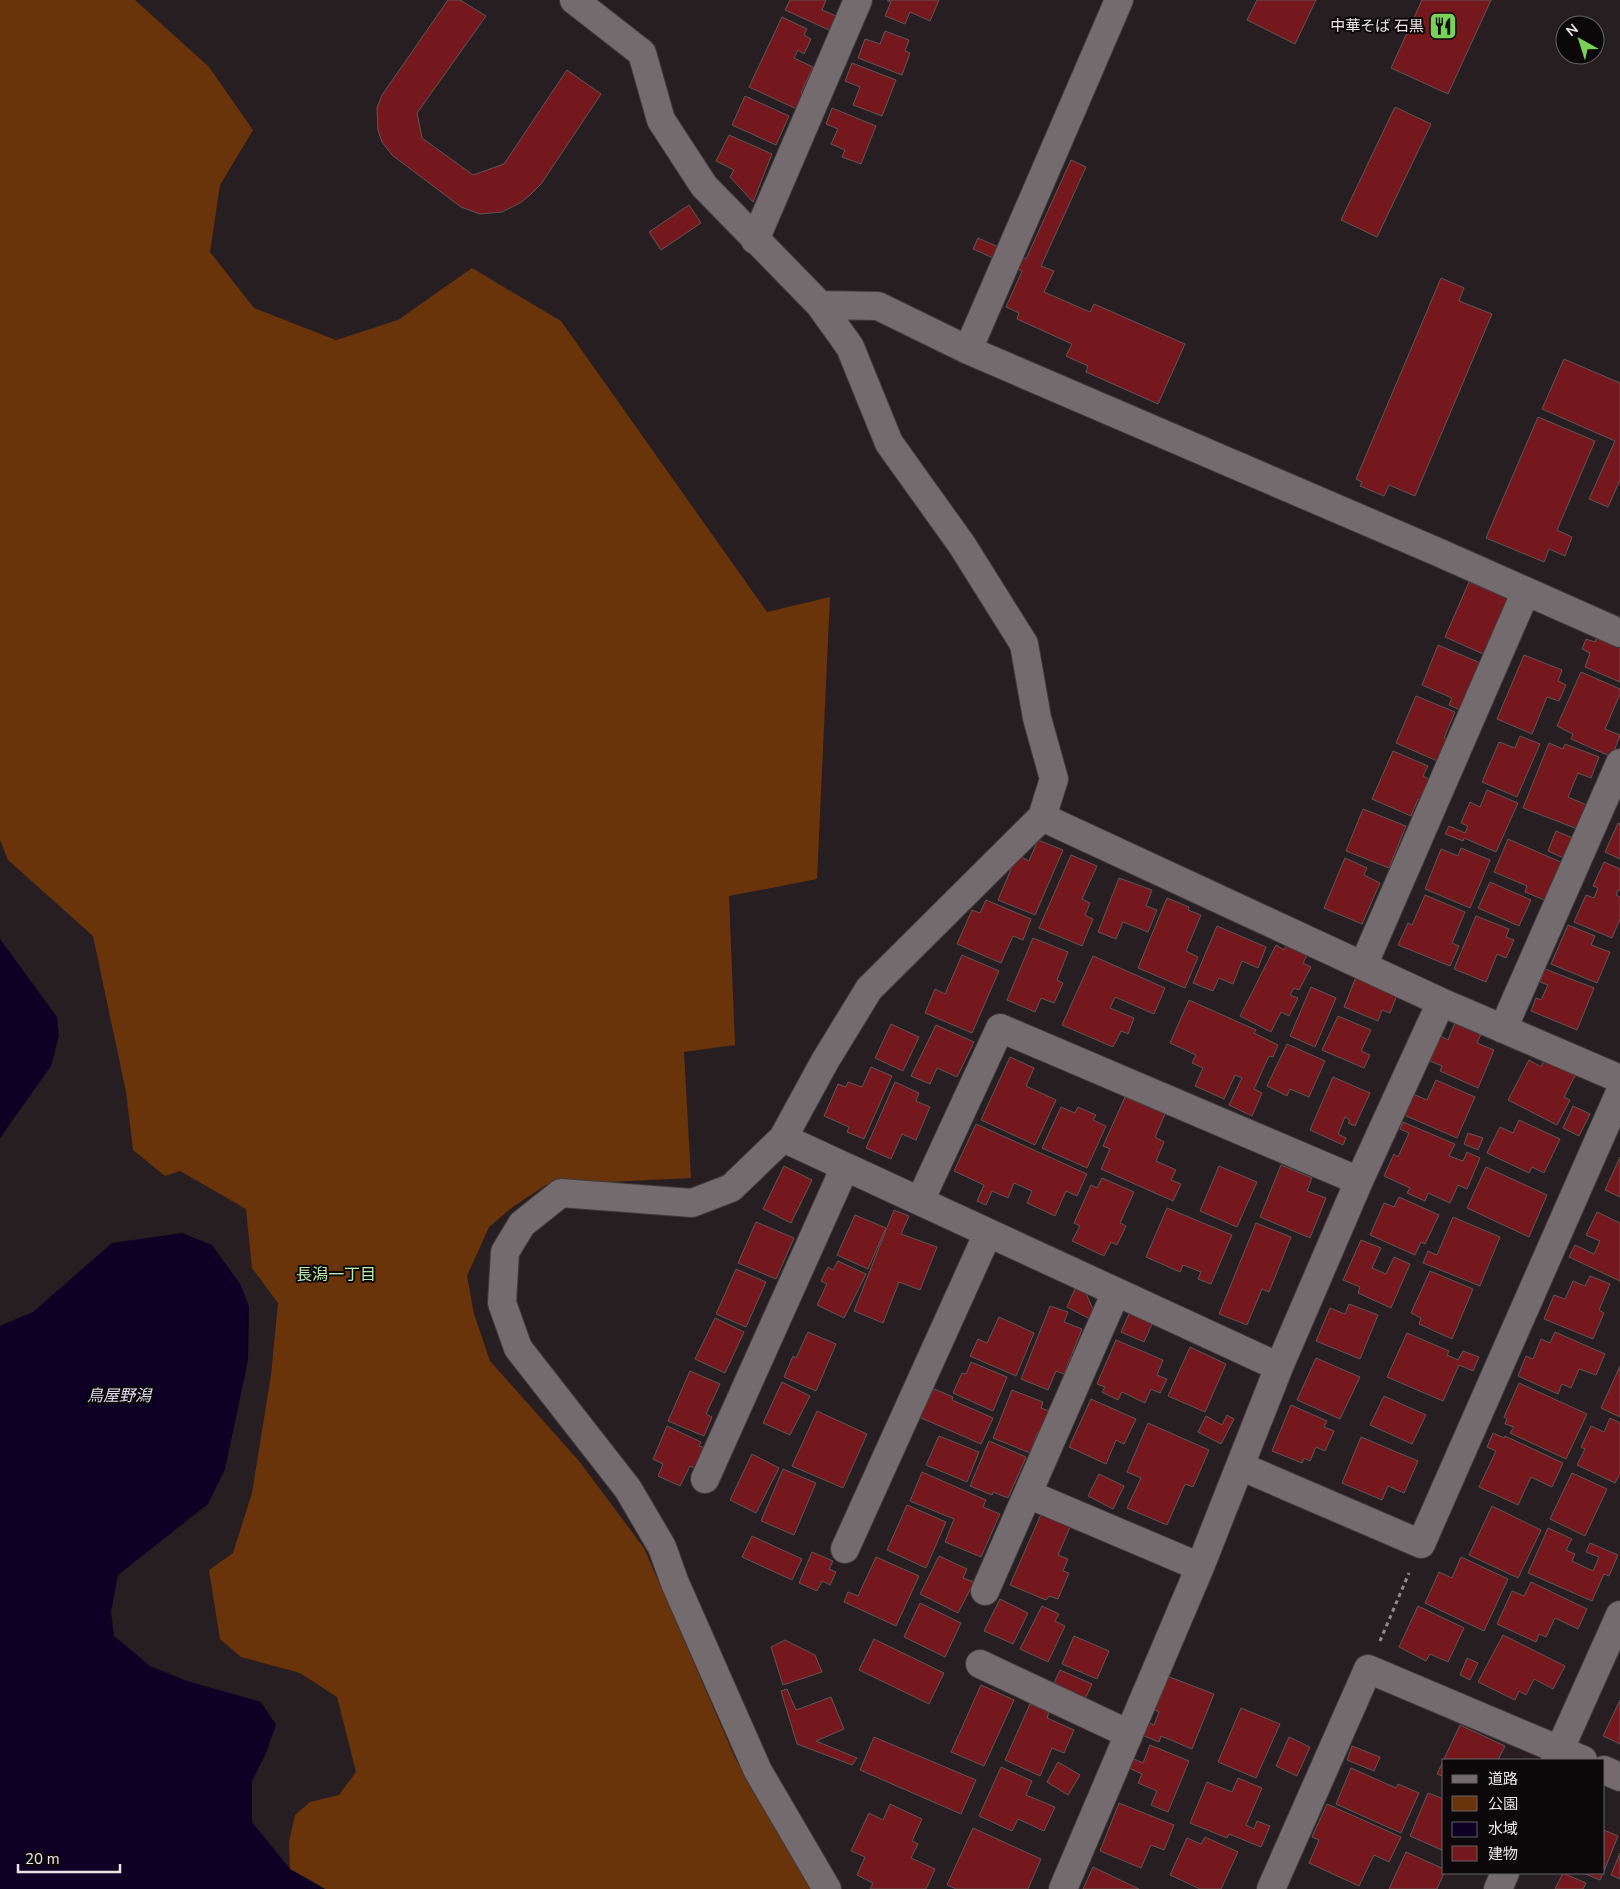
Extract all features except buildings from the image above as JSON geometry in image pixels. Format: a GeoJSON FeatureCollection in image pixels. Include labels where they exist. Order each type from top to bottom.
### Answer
{"type":"FeatureCollection","features":[{"type":"Feature","properties":{"kind":"street"},"geometry":{"type":"LineString","coordinates":[[574,0],[642,52],[661,120],[704,186],[820,305],[850,346],[889,444],[962,545],[1024,644],[1038,718],[1054,779],[1042,817],[868,989],[825,1061],[783,1138],[731,1188],[692,1203],[560,1193],[522,1224],[505,1252],[502,1303],[518,1348],[628,1489],[662,1547],[675,1583],[758,1771],[827,1889]]}},
{"type":"Feature","properties":{"kind":"street"},"geometry":{"type":"LineString","coordinates":[[755,240],[858,0]]}},
{"type":"Feature","properties":{"kind":"street"},"geometry":{"type":"LineString","coordinates":[[968,350],[1119,0]]}},
{"type":"Feature","properties":{"kind":"street"},"geometry":{"type":"LineString","coordinates":[[820,305],[878,306],[968,350],[1620,633]]}},
{"type":"Feature","properties":{"kind":"street"},"geometry":{"type":"LineString","coordinates":[[1363,966],[1526,591]]}},
{"type":"Feature","properties":{"kind":"street"},"geometry":{"type":"LineString","coordinates":[[1503,1029],[1620,763]]}},
{"type":"Feature","properties":{"kind":"street"},"geometry":{"type":"LineString","coordinates":[[1042,817],[1441,1002],[1620,1079]]}},
{"type":"Feature","properties":{"kind":"street"},"geometry":{"type":"LineString","coordinates":[[1063,1889],[1200,1567],[1279,1367],[1358,1182],[1441,1002]]}},
{"type":"Feature","properties":{"kind":"street"},"geometry":{"type":"LineString","coordinates":[[920,1201],[1000,1028],[1358,1182]]}},
{"type":"Feature","properties":{"kind":"street"},"geometry":{"type":"LineString","coordinates":[[1240,1466],[1420,1544],[1620,1092]]}},
{"type":"Feature","properties":{"kind":"street"},"geometry":{"type":"LineString","coordinates":[[783,1138],[1279,1367]]}},
{"type":"Feature","properties":{"kind":"street"},"geometry":{"type":"LineString","coordinates":[[705,1479],[845,1167]]}},
{"type":"Feature","properties":{"kind":"street"},"geometry":{"type":"LineString","coordinates":[[845,1548],[988,1233]]}},
{"type":"Feature","properties":{"kind":"street"},"geometry":{"type":"LineString","coordinates":[[985,1591],[1116,1292]]}},
{"type":"Feature","properties":{"kind":"street"},"geometry":{"type":"LineString","coordinates":[[1028,1494],[1200,1567]]}},
{"type":"Feature","properties":{"kind":"street"},"geometry":{"type":"LineString","coordinates":[[1271,1889],[1368,1669],[1566,1757],[1620,1615]]}},
{"type":"Feature","properties":{"kind":"street"},"geometry":{"type":"LineString","coordinates":[[980,1664],[1129,1734]]}},
{"type":"Feature","properties":{"kind":"street"},"geometry":{"type":"LineString","coordinates":[[1605,1770],[1620,1777]]}},
{"type":"Feature","properties":{"kind":"street"},"geometry":{"type":"LineString","coordinates":[[1498,1889],[1505,1874]]}},
{"type":"Feature","properties":{"kind":"path"},"geometry":{"type":"LineString","coordinates":[[1368,1669],[1420,1544]]}},
{"type":"Feature","properties":{"kind":"green space"},"geometry":{"type":"Polygon","coordinates":[[[0,0],[135,0],[209,67],[253,130],[220,185],[210,252],[254,308],[336,340],[398,320],[472,268],[561,321],[767,612],[830,597],[817,879],[729,896],[735,1045],[684,1052],[691,1178],[546,1185],[514,1206],[489,1227],[467,1276],[474,1314],[490,1361],[579,1461],[644,1548],[736,1760],[814,1889],[325,1889],[290,1869],[289,1842],[295,1815],[310,1802],[339,1795],[356,1772],[337,1697],[300,1673],[241,1657],[220,1639],[209,1570],[233,1553],[252,1493],[271,1375],[278,1303],[252,1268],[246,1209],[180,1171],[165,1176],[133,1150],[126,1092],[93,936],[8,860],[0,840],[0,0]]]}},
{"type":"Feature","properties":{"kind":"water"},"geometry":{"type":"Polygon","coordinates":[[[0,939],[57,1017],[59,1036],[51,1066],[0,1138],[0,939]]]}},
{"type":"Feature","properties":{"kind":"water","name":"鳥屋野潟"},"geometry":{"type":"Polygon","coordinates":[[[182,1233],[212,1245],[240,1284],[249,1306],[248,1360],[225,1469],[208,1504],[118,1575],[111,1612],[114,1636],[150,1666],[187,1681],[261,1702],[276,1725],[266,1753],[252,1781],[252,1822],[290,1869],[325,1889],[0,1889],[0,1326],[33,1312],[112,1243],[182,1233]]]}},
{"type":"Feature","properties":{"kind":"place","name":"中華そば 石黒"},"geometry":{"type":"Point","coordinates":[1443,26]}},
{"type":"Feature","properties":{"kind":"district","name":"長潟一丁目"},"geometry":{"type":"Point","coordinates":[336,1274]}}]}
